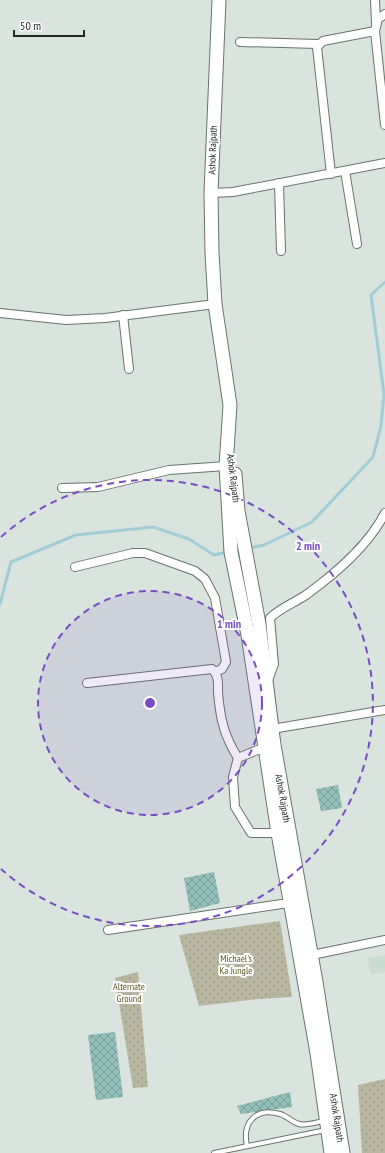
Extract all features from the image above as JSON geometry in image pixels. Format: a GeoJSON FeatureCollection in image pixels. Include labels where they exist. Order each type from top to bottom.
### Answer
{"type":"FeatureCollection","features":[{"type":"Feature","properties":{"kind":"main road","name":"Ashok Rajpath"},"geometry":{"type":"LineString","coordinates":[[219,0],[211,193],[215,304],[230,405],[226,466],[233,515],[266,684],[268,725],[274,775],[343,1153]]}},
{"type":"Feature","properties":{"kind":"main road","name":"Ashok Rajpath"},"geometry":{"type":"LineString","coordinates":[[228,443],[234,465],[233,515]]}},
{"type":"Feature","properties":{"kind":"main road","name":"Ashok Rajpath"},"geometry":{"type":"LineString","coordinates":[[249,601],[268,725]]}},
{"type":"Feature","properties":{"kind":"main road","name":"Ashok Rajpath"},"geometry":{"type":"LineString","coordinates":[[274,775],[278,832],[296,902]]}},
{"type":"Feature","properties":{"kind":"main road","name":"Ashok Rajpath"},"geometry":{"type":"LineString","coordinates":[[306,956],[331,1153]]}},
{"type":"Feature","properties":{"kind":"street"},"geometry":{"type":"LineString","coordinates":[[375,0],[375,27],[385,124]]}},
{"type":"Feature","properties":{"kind":"street"},"geometry":{"type":"LineString","coordinates":[[375,27],[378,19],[385,14]]}},
{"type":"Feature","properties":{"kind":"street"},"geometry":{"type":"LineString","coordinates":[[240,42],[319,44],[324,41],[375,27]]}},
{"type":"Feature","properties":{"kind":"street"},"geometry":{"type":"LineString","coordinates":[[319,44],[317,48],[317,57],[331,174]]}},
{"type":"Feature","properties":{"kind":"street"},"geometry":{"type":"LineString","coordinates":[[211,193],[233,192],[385,163]]}},
{"type":"Feature","properties":{"kind":"street"},"geometry":{"type":"LineString","coordinates":[[345,171],[357,244]]}},
{"type":"Feature","properties":{"kind":"street"},"geometry":{"type":"LineString","coordinates":[[279,183],[281,251]]}},
{"type":"Feature","properties":{"kind":"street"},"geometry":{"type":"LineString","coordinates":[[0,314],[66,320],[105,318],[215,304]]}},
{"type":"Feature","properties":{"kind":"street"},"geometry":{"type":"LineString","coordinates":[[123,315],[129,369]]}},
{"type":"Feature","properties":{"kind":"street"},"geometry":{"type":"LineString","coordinates":[[62,488],[98,487],[170,470],[226,466]]}},
{"type":"Feature","properties":{"kind":"street"},"geometry":{"type":"LineString","coordinates":[[266,684],[274,664],[270,618],[275,612],[306,595],[345,563],[367,539],[385,513]]}},
{"type":"Feature","properties":{"kind":"street"},"geometry":{"type":"LineString","coordinates":[[75,567],[133,553],[144,553],[195,571],[208,584],[215,598],[226,662],[222,669],[215,672]]}},
{"type":"Feature","properties":{"kind":"street"},"geometry":{"type":"LineString","coordinates":[[87,683],[212,669],[215,672]]}},
{"type":"Feature","properties":{"kind":"street"},"geometry":{"type":"LineString","coordinates":[[215,672],[220,709],[227,741],[238,758],[233,777],[235,807],[251,833],[278,832]]}},
{"type":"Feature","properties":{"kind":"street"},"geometry":{"type":"LineString","coordinates":[[268,725],[385,710]]}},
{"type":"Feature","properties":{"kind":"street"},"geometry":{"type":"LineString","coordinates":[[238,758],[270,746]]}},
{"type":"Feature","properties":{"kind":"street"},"geometry":{"type":"LineString","coordinates":[[108,930],[296,902]]}},
{"type":"Feature","properties":{"kind":"street"},"geometry":{"type":"LineString","coordinates":[[306,956],[385,940]]}},
{"type":"Feature","properties":{"kind":"lane"},"geometry":{"type":"LineString","coordinates":[[247,1146],[245,1134],[248,1123],[255,1116],[265,1113],[279,1114],[299,1124],[327,1125]]}},
{"type":"Feature","properties":{"kind":"lane"},"geometry":{"type":"LineString","coordinates":[[214,1153],[327,1125]]}},
{"type":"Feature","properties":{"kind":"shaded area"},"geometry":{"type":"Polygon","coordinates":[[[385,955],[385,972],[371,975],[368,958],[385,955]]]}},
{"type":"Feature","properties":{"kind":"green space","name":"Michael's Ka Jungle"},"geometry":{"type":"Polygon","coordinates":[[[280,921],[292,997],[258,999],[199,1006],[179,935],[280,921]]]}},
{"type":"Feature","properties":{"kind":"green space","name":"Alternate Ground"},"geometry":{"type":"Polygon","coordinates":[[[138,972],[148,1087],[133,1088],[115,978],[138,972]]]}},
{"type":"Feature","properties":{"kind":"green space"},"geometry":{"type":"Polygon","coordinates":[[[385,1079],[385,1153],[362,1153],[358,1085],[385,1079]]]}},
{"type":"Feature","properties":{"kind":"building"},"geometry":{"type":"Polygon","coordinates":[[[338,785],[342,808],[321,811],[316,789],[338,785]]]}},
{"type":"Feature","properties":{"kind":"building"},"geometry":{"type":"Polygon","coordinates":[[[214,872],[220,903],[190,911],[184,878],[214,872]]]}},
{"type":"Feature","properties":{"kind":"building"},"geometry":{"type":"Polygon","coordinates":[[[115,1032],[123,1097],[96,1100],[88,1035],[115,1032]]]}},
{"type":"Feature","properties":{"kind":"building"},"geometry":{"type":"Polygon","coordinates":[[[290,1092],[292,1107],[241,1114],[237,1106],[290,1092]]]}},
{"type":"Feature","properties":{"kind":"waterway"},"geometry":{"type":"LineString","coordinates":[[249,548],[264,545],[312,522],[373,457],[381,426],[384,394],[371,295],[385,282]]}},
{"type":"Feature","properties":{"kind":"waterway"},"geometry":{"type":"LineString","coordinates":[[0,604],[11,562],[76,535],[153,527],[189,539],[214,555],[228,552]]}}]}
